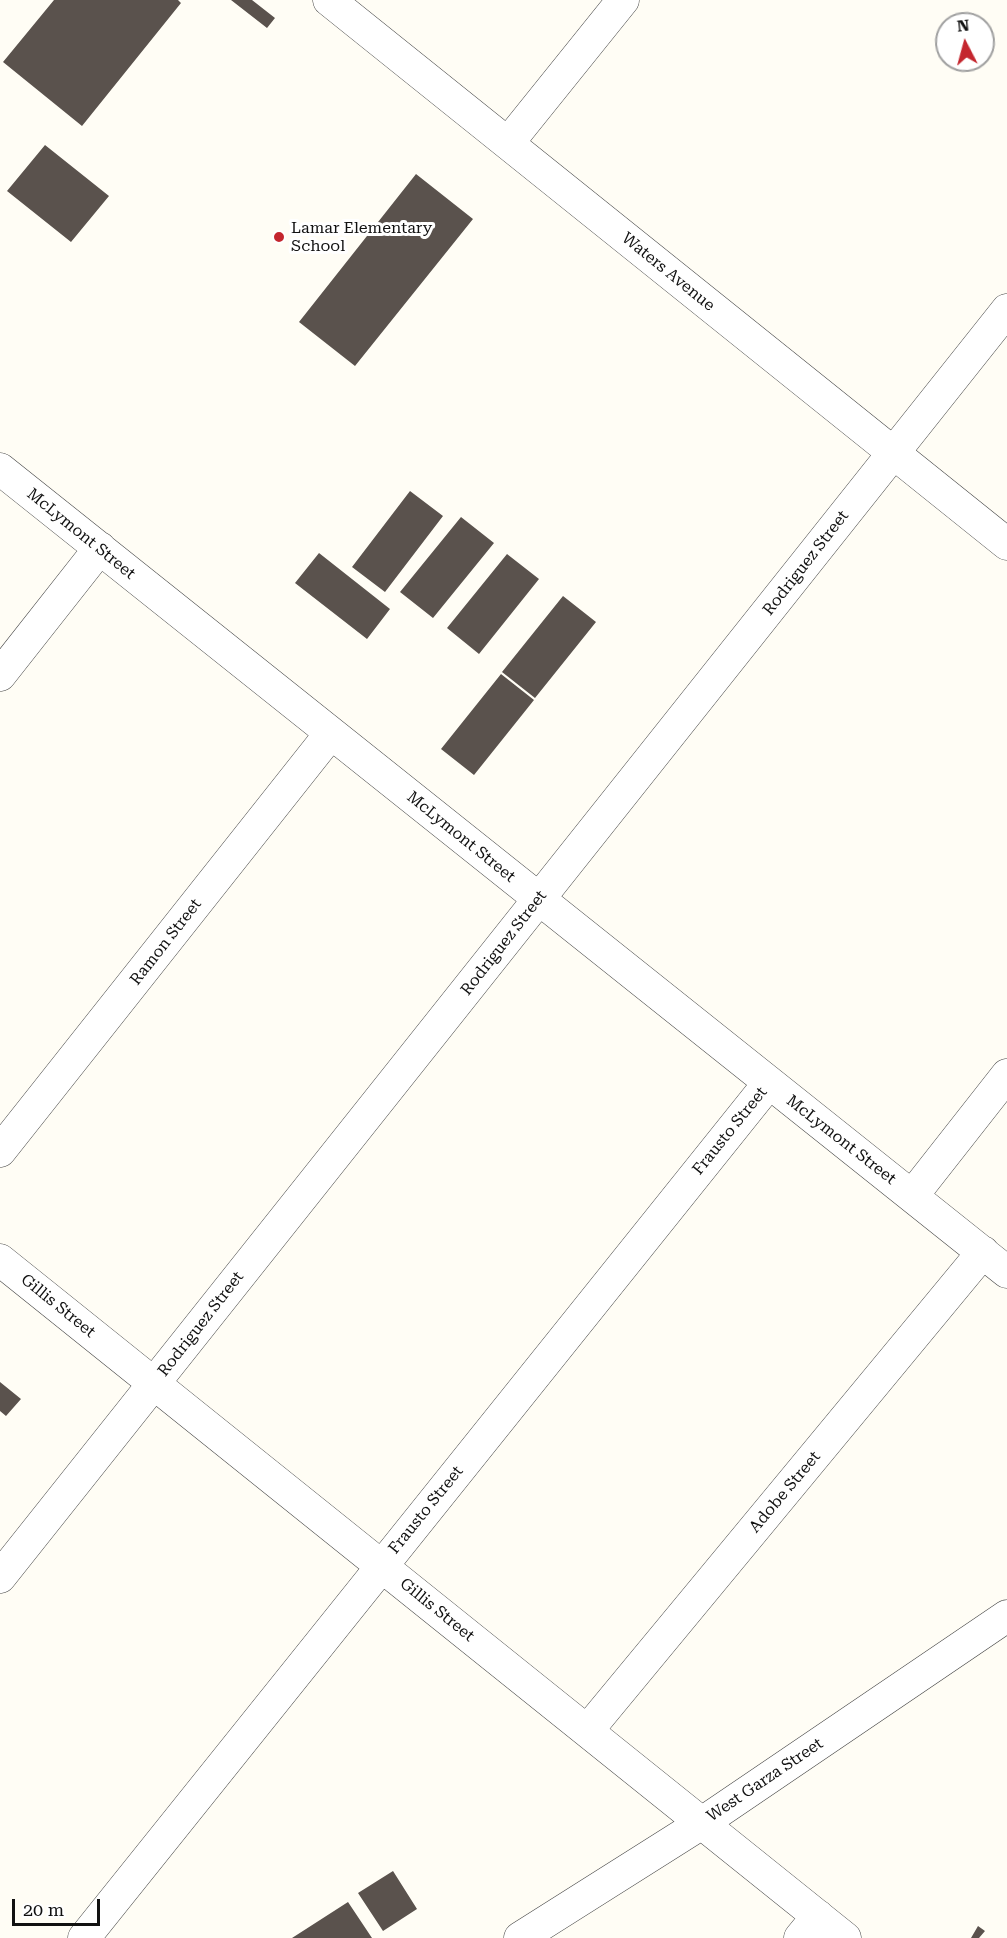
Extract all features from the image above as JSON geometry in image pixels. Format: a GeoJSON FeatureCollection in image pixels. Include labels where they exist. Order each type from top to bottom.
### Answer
{"type":"FeatureCollection","features":[{"type":"Feature","properties":{"kind":"street","name":"Waters Avenue"},"geometry":{"type":"LineString","coordinates":[[329,0],[1007,544]]}},
{"type":"Feature","properties":{"kind":"street"},"geometry":{"type":"LineString","coordinates":[[508,143],[623,0]]}},
{"type":"Feature","properties":{"kind":"street","name":"Rodriguez Street"},"geometry":{"type":"LineString","coordinates":[[0,1577],[1007,310]]}},
{"type":"Feature","properties":{"kind":"street","name":"McLymont Street"},"geometry":{"type":"LineString","coordinates":[[0,469],[1007,1272]]}},
{"type":"Feature","properties":{"kind":"street"},"geometry":{"type":"LineString","coordinates":[[0,675],[100,548]]}},
{"type":"Feature","properties":{"kind":"street","name":"Ramon Street"},"geometry":{"type":"LineString","coordinates":[[0,1151],[331,733]]}},
{"type":"Feature","properties":{"kind":"street"},"geometry":{"type":"LineString","coordinates":[[912,1196],[1007,1075]]}},
{"type":"Feature","properties":{"kind":"street","name":"Frausto Street"},"geometry":{"type":"LineString","coordinates":[[84,1938],[769,1083]]}},
{"type":"Feature","properties":{"kind":"street","name":"Adobe Street"},"geometry":{"type":"LineString","coordinates":[[587,1731],[983,1252]]}},
{"type":"Feature","properties":{"kind":"street","name":"Gillis Street"},"geometry":{"type":"LineString","coordinates":[[0,1260],[702,1823],[809,1927],[845,1938]]}},
{"type":"Feature","properties":{"kind":"street","name":"West Garza Street"},"geometry":{"type":"LineString","coordinates":[[520,1938],[702,1823],[1007,1616]]}},
{"type":"Feature","properties":{"kind":"building"},"geometry":{"type":"Polygon","coordinates":[[[54,0],[178,0],[181,3],[82,126],[3,62],[54,0]]]}},
{"type":"Feature","properties":{"kind":"building"},"geometry":{"type":"Polygon","coordinates":[[[231,0],[252,0],[275,18],[267,28],[231,0]]]}},
{"type":"Feature","properties":{"kind":"building"},"geometry":{"type":"Polygon","coordinates":[[[45,145],[109,196],[71,242],[7,191],[45,145]]]}},
{"type":"Feature","properties":{"kind":"building"},"geometry":{"type":"Polygon","coordinates":[[[416,174],[473,219],[355,366],[299,322],[416,174]]]}},
{"type":"Feature","properties":{"kind":"building"},"geometry":{"type":"Polygon","coordinates":[[[410,491],[443,516],[385,592],[352,567],[410,491]]]}},
{"type":"Feature","properties":{"kind":"building"},"geometry":{"type":"Polygon","coordinates":[[[461,517],[494,543],[433,618],[400,592],[461,517]]]}},
{"type":"Feature","properties":{"kind":"building"},"geometry":{"type":"Polygon","coordinates":[[[319,553],[390,609],[367,639],[295,583],[319,553]]]}},
{"type":"Feature","properties":{"kind":"building"},"geometry":{"type":"Polygon","coordinates":[[[507,554],[539,579],[479,654],[447,628],[507,554]]]}},
{"type":"Feature","properties":{"kind":"building"},"geometry":{"type":"Polygon","coordinates":[[[563,596],[596,622],[535,698],[502,672],[563,596]]]}},
{"type":"Feature","properties":{"kind":"building"},"geometry":{"type":"Polygon","coordinates":[[[501,674],[534,700],[474,775],[441,749],[501,674]]]}},
{"type":"Feature","properties":{"kind":"building"},"geometry":{"type":"Polygon","coordinates":[[[0,1382],[21,1399],[6,1416],[0,1411],[0,1382]]]}},
{"type":"Feature","properties":{"kind":"building"},"geometry":{"type":"Polygon","coordinates":[[[393,1871],[417,1909],[383,1931],[358,1893],[393,1871]]]}},
{"type":"Feature","properties":{"kind":"building"},"geometry":{"type":"Polygon","coordinates":[[[348,1902],[372,1938],[292,1938],[348,1902]]]}},
{"type":"Feature","properties":{"kind":"building"},"geometry":{"type":"Polygon","coordinates":[[[978,1926],[985,1931],[979,1938],[971,1938],[978,1926]]]}},
{"type":"Feature","properties":{"kind":"place","name":"Lamar Elementary School"},"geometry":{"type":"Point","coordinates":[279,237]}}]}
